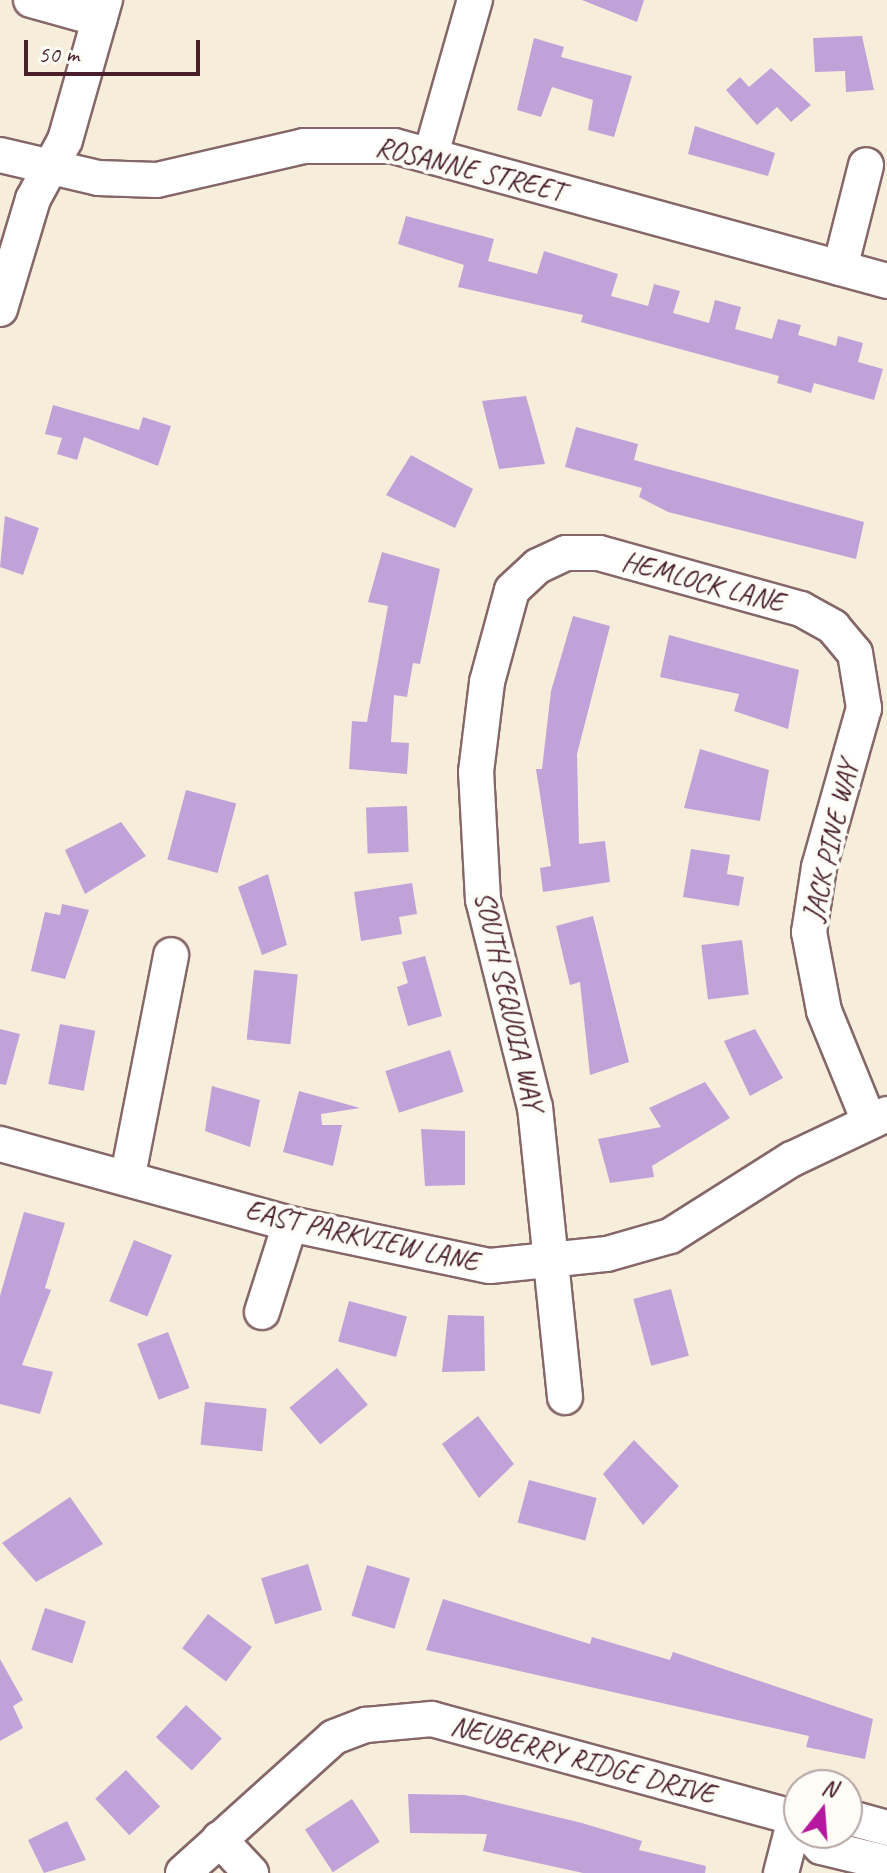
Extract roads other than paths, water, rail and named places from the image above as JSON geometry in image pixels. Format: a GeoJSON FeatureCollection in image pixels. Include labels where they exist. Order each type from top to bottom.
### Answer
{"type":"FeatureCollection","features":[{"type":"Feature","properties":{"kind":"street"},"geometry":{"type":"LineString","coordinates":[[0,309],[47,167],[65,140],[102,10],[31,0]]}},
{"type":"Feature","properties":{"kind":"street"},"geometry":{"type":"LineString","coordinates":[[431,154],[475,0]]}},
{"type":"Feature","properties":{"kind":"street","name":"ROSANNE STREET"},"geometry":{"type":"LineString","coordinates":[[0,155],[47,167],[157,180],[330,143],[431,154],[887,281]]}},
{"type":"Feature","properties":{"kind":"street"},"geometry":{"type":"LineString","coordinates":[[840,268],[866,165]]}},
{"type":"Feature","properties":{"kind":"street","name":"HEMLOCK LANE"},"geometry":{"type":"LineString","coordinates":[[538,566],[566,553],[599,553],[801,609],[833,627],[855,653]]}},
{"type":"Feature","properties":{"kind":"street","name":"SOUTH SEQUOIA WAY"},"geometry":{"type":"LineString","coordinates":[[538,566],[512,590],[487,682],[476,772],[483,900],[535,1108],[565,1397]]}},
{"type":"Feature","properties":{"kind":"street","name":"JACK PINE WAY"},"geometry":{"type":"LineString","coordinates":[[855,653],[864,708],[819,867],[809,932],[824,1011],[878,1116]]}},
{"type":"Feature","properties":{"kind":"street"},"geometry":{"type":"LineString","coordinates":[[128,1175],[171,955]]}},
{"type":"Feature","properties":{"kind":"street","name":"EAST PARKVIEW LANE"},"geometry":{"type":"LineString","coordinates":[[0,1144],[128,1175],[290,1224],[490,1266],[607,1254],[670,1236],[878,1116]]}},
{"type":"Feature","properties":{"kind":"street"},"geometry":{"type":"LineString","coordinates":[[262,1312],[290,1224]]}},
{"type":"Feature","properties":{"kind":"street","name":"NEUBERRY RIDGE DRIVE"},"geometry":{"type":"LineString","coordinates":[[183,1873],[334,1737],[366,1725],[432,1719],[783,1819]]}},
{"type":"Feature","properties":{"kind":"street"},"geometry":{"type":"LineString","coordinates":[[863,1821],[887,1828]]}},
{"type":"Feature","properties":{"kind":"street"},"geometry":{"type":"LineString","coordinates":[[219,1839],[251,1873]]}},
{"type":"Feature","properties":{"kind":"street"},"geometry":{"type":"LineString","coordinates":[[781,1873],[790,1849]]}},
{"type":"Feature","properties":{"kind":"street","name":"NEUBERRY RIDGE DRIVE"},"geometry":{"type":"LineString","coordinates":[[829,1849],[887,1863]]}}]}
